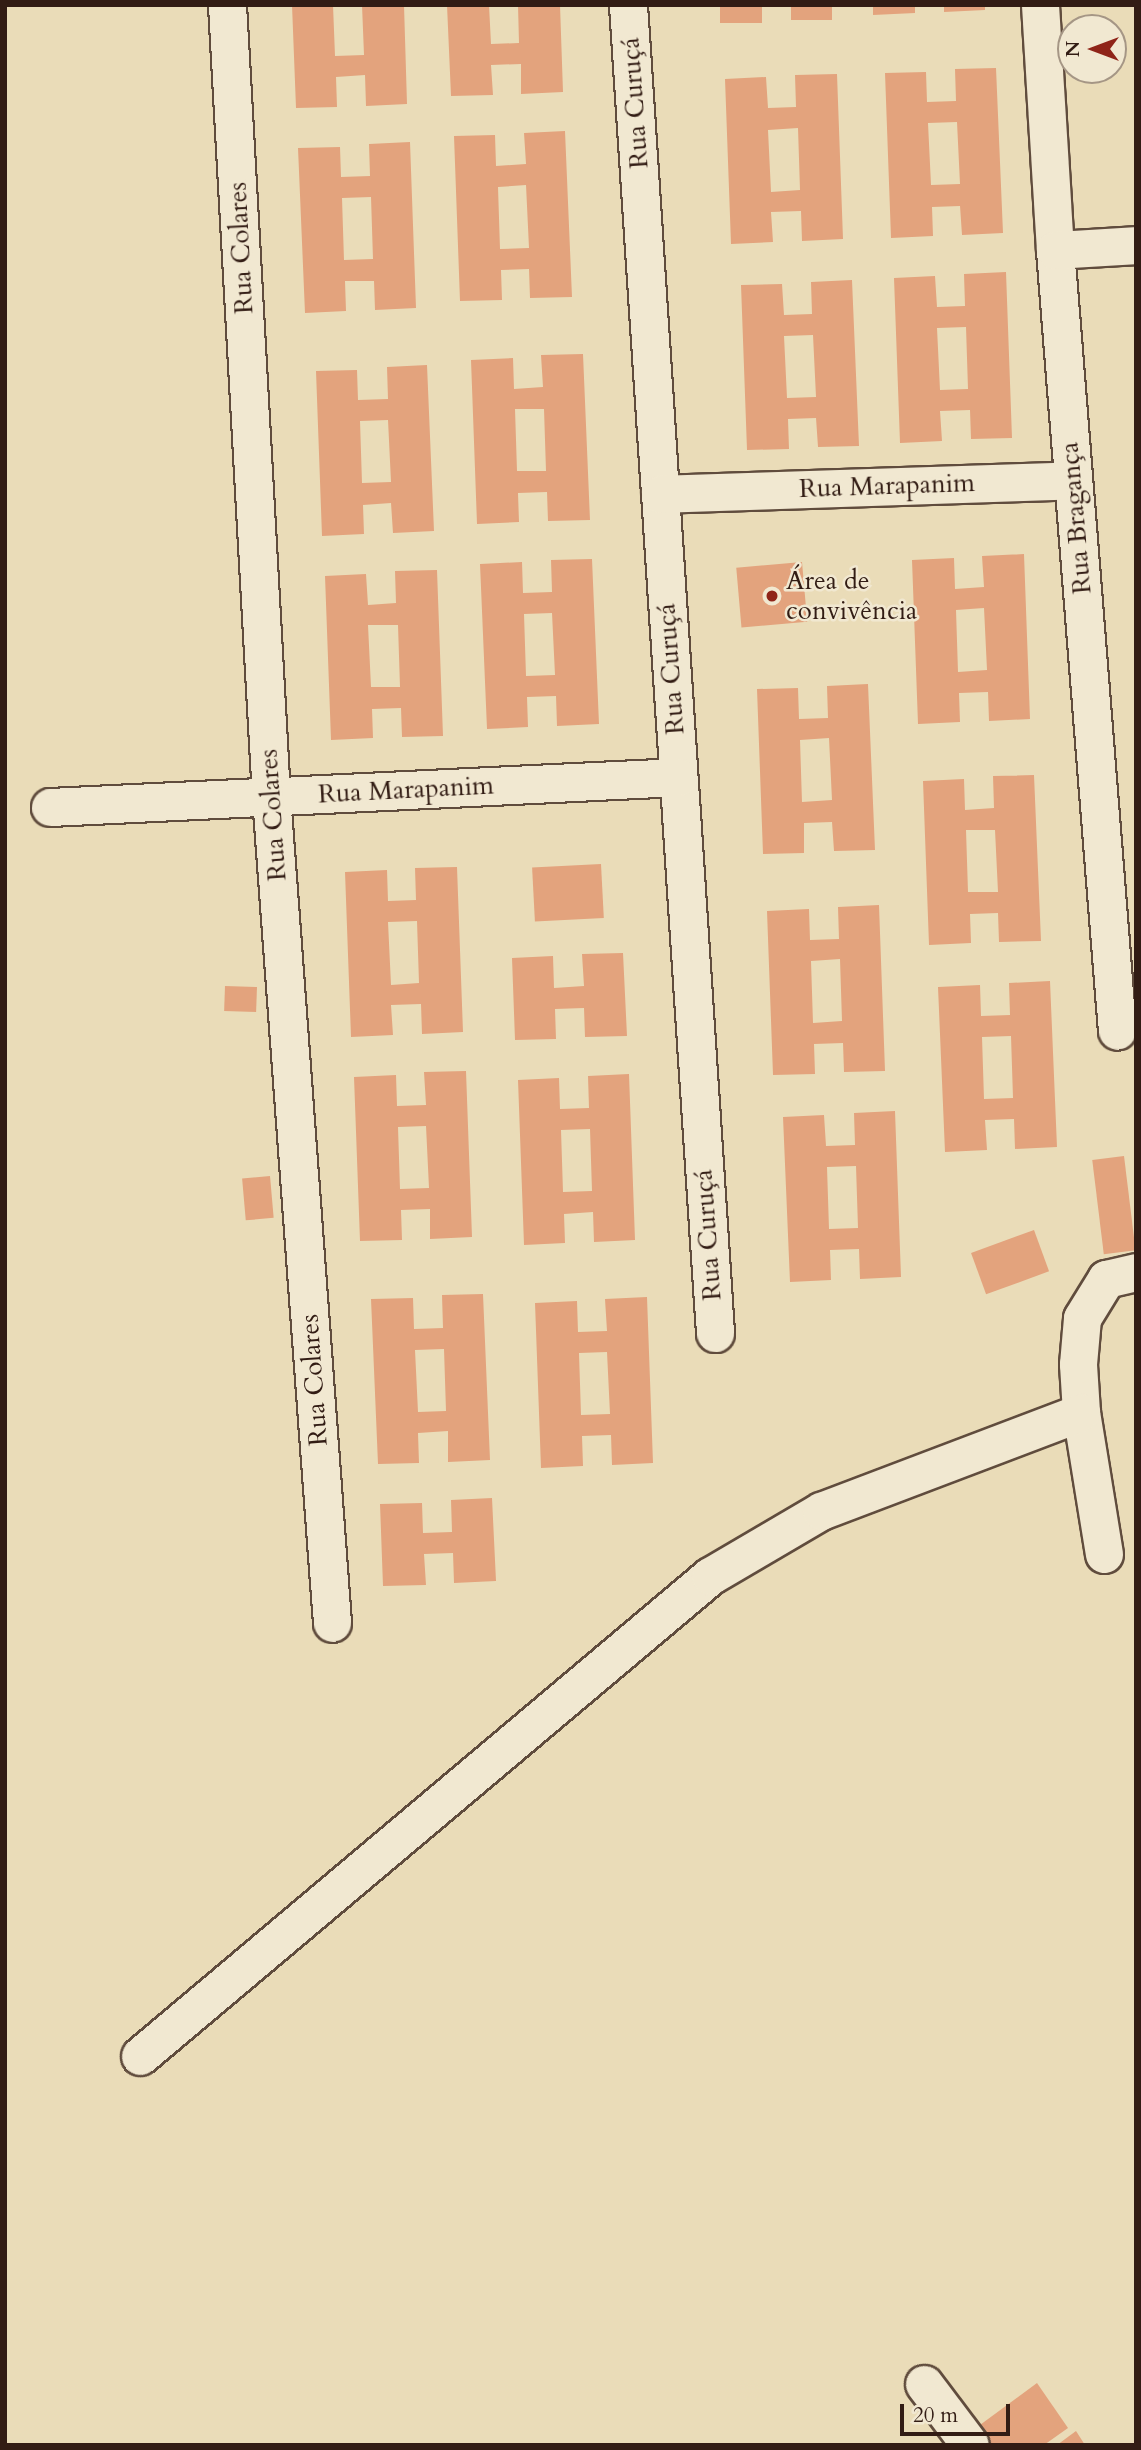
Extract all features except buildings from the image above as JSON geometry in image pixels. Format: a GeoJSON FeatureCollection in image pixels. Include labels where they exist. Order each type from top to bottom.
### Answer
{"type":"FeatureCollection","features":[{"type":"Feature","properties":{"kind":"street","name":"Rua Colares"},"geometry":{"type":"LineString","coordinates":[[227,5],[271,796],[332,1623]]}},
{"type":"Feature","properties":{"kind":"street","name":"Rua Curuçá"},"geometry":{"type":"LineString","coordinates":[[628,5],[715,1333]]}},
{"type":"Feature","properties":{"kind":"street","name":"Rua Bragança"},"geometry":{"type":"LineString","coordinates":[[1040,5],[1055,250],[1116,1031]]}},
{"type":"Feature","properties":{"kind":"street"},"geometry":{"type":"LineString","coordinates":[[1055,250],[1136,245]]}},
{"type":"Feature","properties":{"kind":"street","name":"Rua Marapanim"},"geometry":{"type":"LineString","coordinates":[[660,494],[1073,480]]}},
{"type":"Feature","properties":{"kind":"street","name":"Rua Marapanim"},"geometry":{"type":"LineString","coordinates":[[50,807],[678,777]]}},
{"type":"Feature","properties":{"kind":"street"},"geometry":{"type":"LineString","coordinates":[[1104,1554],[1081,1412],[1077,1364],[1086,1306],[1106,1279],[1136,1272]]}},
{"type":"Feature","properties":{"kind":"street"},"geometry":{"type":"LineString","coordinates":[[139,2056],[710,1576],[821,1511],[1081,1412]]}},
{"type":"Feature","properties":{"kind":"street"},"geometry":{"type":"LineString","coordinates":[[924,2384],[970,2445]]}},
{"type":"Feature","properties":{"kind":"place","name":"Área de convivência"},"geometry":{"type":"Point","coordinates":[772,596]}}]}
